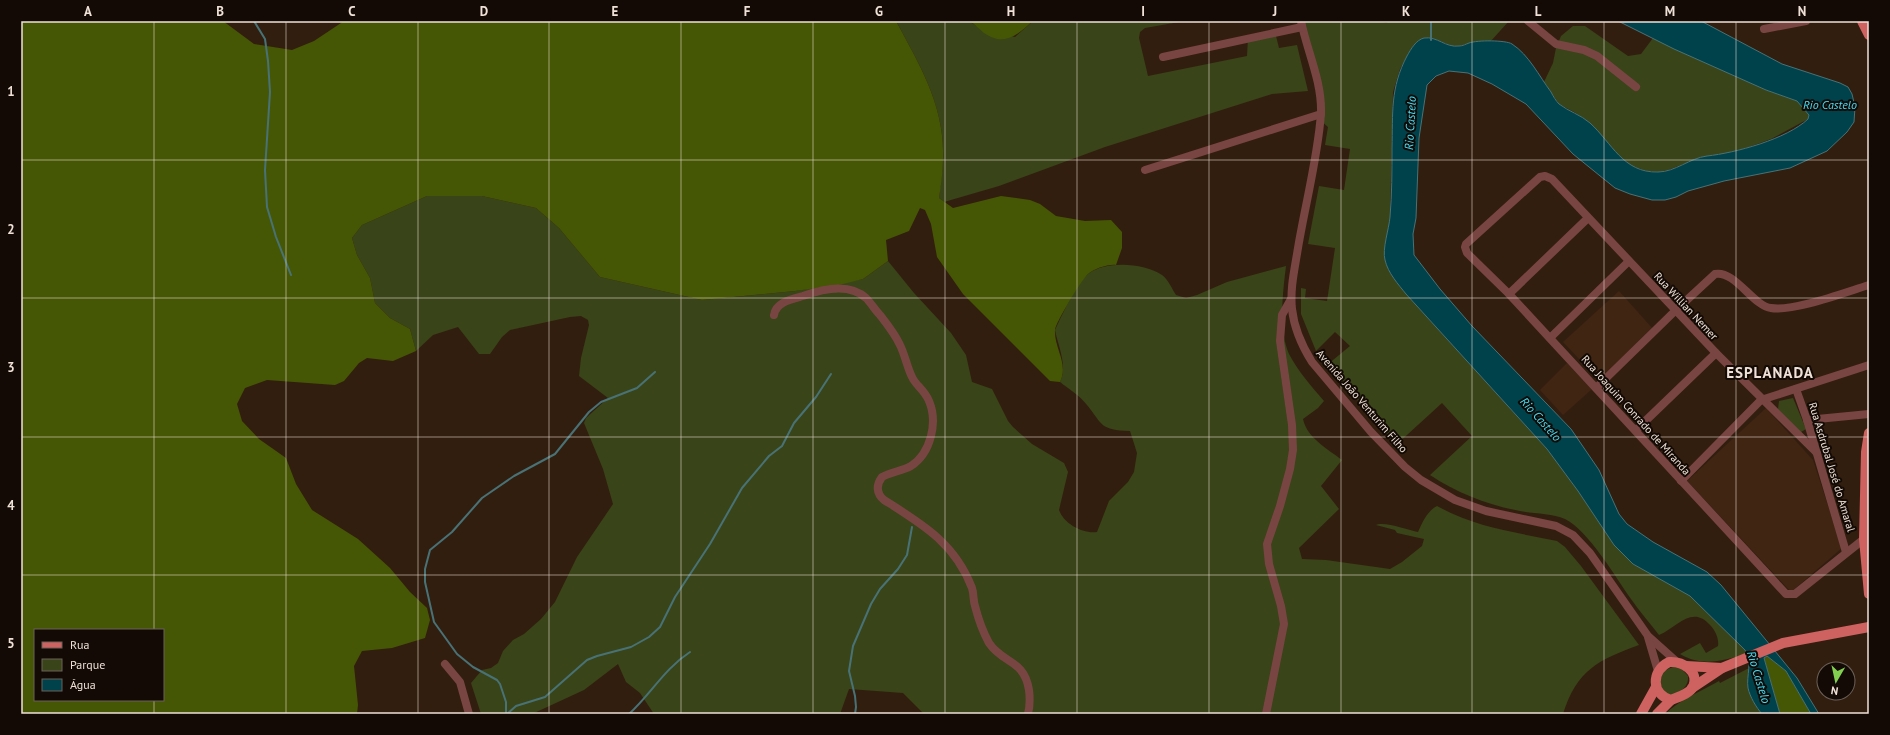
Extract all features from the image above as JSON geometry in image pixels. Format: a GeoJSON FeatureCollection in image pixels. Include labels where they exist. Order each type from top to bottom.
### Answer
{"type":"FeatureCollection","features":[{"type":"Feature","properties":{"kind":"main road"},"geometry":{"type":"LineString","coordinates":[[1862,21],[1869,35]]}},
{"type":"Feature","properties":{"kind":"main road"},"geometry":{"type":"LineString","coordinates":[[1869,433],[1865,459],[1864,539],[1869,594]]}},
{"type":"Feature","properties":{"kind":"main road"},"geometry":{"type":"LineString","coordinates":[[1658,714],[1671,700],[1686,693],[1722,668],[1733,663],[1783,643],[1869,627]]}},
{"type":"Feature","properties":{"kind":"main road"},"geometry":{"type":"LineString","coordinates":[[1671,700],[1662,695],[1656,687],[1655,681],[1658,671],[1663,666],[1676,662],[1686,666],[1722,668]]}},
{"type":"Feature","properties":{"kind":"main road"},"geometry":{"type":"LineString","coordinates":[[1686,666],[1693,676],[1692,688]]}},
{"type":"Feature","properties":{"kind":"main road"},"geometry":{"type":"LineString","coordinates":[[1641,714],[1656,687]]}},
{"type":"Feature","properties":{"kind":"street"},"geometry":{"type":"LineString","coordinates":[[1528,21],[1556,44],[1584,50],[1597,56],[1636,87]]}},
{"type":"Feature","properties":{"kind":"street"},"geometry":{"type":"LineString","coordinates":[[1764,29],[1806,21]]}},
{"type":"Feature","properties":{"kind":"street"},"geometry":{"type":"LineString","coordinates":[[1163,57],[1302,24]]}},
{"type":"Feature","properties":{"kind":"street","name":"Avenida João Venturim Filho"},"geometry":{"type":"LineString","coordinates":[[1302,24],[1318,80],[1321,114],[1296,258],[1291,298],[1296,329],[1306,352],[1312,362],[1371,432],[1405,467],[1421,480],[1456,500],[1486,511],[1556,526],[1573,534],[1590,553],[1648,636],[1676,662]]}},
{"type":"Feature","properties":{"kind":"street"},"geometry":{"type":"LineString","coordinates":[[1145,170],[1321,114]]}},
{"type":"Feature","properties":{"kind":"street","name":"Rua Willian Nemer"},"geometry":{"type":"LineString","coordinates":[[1465,250],[1466,244],[1540,177],[1548,177],[1555,181],[1588,218],[1761,400],[1817,453]]}},
{"type":"Feature","properties":{"kind":"street"},"geometry":{"type":"LineString","coordinates":[[1509,294],[1588,218]]}},
{"type":"Feature","properties":{"kind":"street","name":"Rua Joaquim Conrado de Miranda"},"geometry":{"type":"LineString","coordinates":[[1465,250],[1509,294],[1636,430],[1680,480],[1786,594],[1795,594],[1846,552]]}},
{"type":"Feature","properties":{"kind":"street"},"geometry":{"type":"LineString","coordinates":[[1550,338],[1629,261]]}},
{"type":"Feature","properties":{"kind":"street"},"geometry":{"type":"LineString","coordinates":[[1596,388],[1711,277],[1719,273],[1733,281],[1764,306],[1770,308],[1799,306],[1869,285]]}},
{"type":"Feature","properties":{"kind":"street"},"geometry":{"type":"LineString","coordinates":[[774,315],[776,309],[781,304],[799,297],[832,288],[845,289],[858,293],[866,298],[901,345],[912,378],[924,390],[930,401],[933,424],[928,444],[918,460],[910,466],[882,477],[878,486],[878,493],[884,500],[934,533],[958,561],[968,578],[973,592],[975,606],[990,644],[996,652],[1019,667],[1025,674],[1030,698],[1028,714]]}},
{"type":"Feature","properties":{"kind":"street"},"geometry":{"type":"LineString","coordinates":[[1266,714],[1284,624],[1281,606],[1268,564],[1267,544],[1280,506],[1290,469],[1293,450],[1290,404],[1280,341],[1282,315],[1291,298]]}},
{"type":"Feature","properties":{"kind":"street"},"geometry":{"type":"LineString","coordinates":[[1636,430],[1716,353]]}},
{"type":"Feature","properties":{"kind":"street"},"geometry":{"type":"LineString","coordinates":[[1680,480],[1761,400],[1869,366]]}},
{"type":"Feature","properties":{"kind":"street","name":"Rua Asdrubal José do Amaral"},"geometry":{"type":"LineString","coordinates":[[1796,389],[1807,420],[1846,552]]}},
{"type":"Feature","properties":{"kind":"street"},"geometry":{"type":"LineString","coordinates":[[1807,420],[1869,414]]}},
{"type":"Feature","properties":{"kind":"street"},"geometry":{"type":"LineString","coordinates":[[1846,552],[1864,539]]}},
{"type":"Feature","properties":{"kind":"street","name":"Avenida João Venturim Filho"},"geometry":{"type":"LineString","coordinates":[[1648,636],[1658,671]]}},
{"type":"Feature","properties":{"kind":"street"},"geometry":{"type":"LineString","coordinates":[[445,664],[460,682],[469,714]]}},
{"type":"Feature","properties":{"kind":"shaded area"},"geometry":{"type":"Polygon","coordinates":[[[1619,291],[1653,329],[1599,380],[1563,342],[1619,291]]]}},
{"type":"Feature","properties":{"kind":"shaded area"},"geometry":{"type":"Polygon","coordinates":[[[1567,363],[1592,389],[1563,415],[1540,390],[1567,363]]]}},
{"type":"Feature","properties":{"kind":"shaded area"},"geometry":{"type":"Polygon","coordinates":[[[1766,408],[1813,460],[1842,548],[1791,592],[1687,481],[1766,408]]]}},
{"type":"Feature","properties":{"kind":"green space"},"geometry":{"type":"Polygon","coordinates":[[[21,21],[223,21],[254,44],[292,50],[314,41],[344,21],[896,21],[922,70],[940,121],[943,140],[943,159],[939,198],[953,208],[1001,196],[1030,200],[1040,204],[1056,216],[1085,221],[1111,220],[1122,232],[1122,248],[1116,265],[1101,267],[1088,274],[1074,293],[1056,326],[1055,337],[1063,369],[1060,382],[1050,381],[963,294],[937,257],[931,224],[925,210],[920,208],[909,231],[886,240],[888,261],[863,279],[839,285],[795,291],[702,300],[600,277],[559,228],[536,208],[482,196],[427,196],[362,225],[352,238],[357,255],[370,278],[375,303],[390,318],[410,329],[416,351],[393,361],[367,358],[359,363],[344,381],[335,385],[267,380],[245,388],[237,404],[242,421],[259,439],[286,458],[296,484],[312,510],[358,539],[390,568],[410,592],[427,608],[430,620],[425,638],[392,648],[362,651],[354,666],[358,705],[357,714],[21,714],[21,21]]]}},
{"type":"Feature","properties":{"kind":"green space"},"geometry":{"type":"Polygon","coordinates":[[[896,21],[969,21],[978,27],[1015,37],[1033,21],[1185,21],[1145,28],[1140,32],[1139,38],[1148,76],[1247,56],[1248,38],[1275,32],[1279,48],[1297,45],[1308,91],[1272,94],[1105,147],[999,186],[944,202],[939,198],[943,164],[943,140],[940,121],[922,70],[896,21]]]}},
{"type":"Feature","properties":{"kind":"green space"},"geometry":{"type":"Polygon","coordinates":[[[969,21],[1033,21],[1016,35],[1010,38],[998,39],[984,33],[969,21]]]}},
{"type":"Feature","properties":{"kind":"green space"},"geometry":{"type":"Polygon","coordinates":[[[1304,21],[1378,21],[1386,23],[1390,21],[1509,21],[1490,42],[1475,42],[1452,46],[1437,40],[1424,38],[1411,49],[1400,69],[1393,92],[1390,217],[1385,257],[1394,278],[1406,294],[1547,449],[1578,491],[1614,545],[1633,564],[1690,595],[1745,650],[1745,654],[1721,661],[1704,662],[1688,658],[1680,654],[1700,643],[1706,653],[1718,646],[1717,636],[1711,626],[1698,617],[1691,617],[1659,635],[1634,604],[1610,567],[1583,533],[1574,525],[1565,519],[1555,516],[1520,511],[1473,498],[1430,475],[1472,436],[1442,403],[1396,445],[1327,365],[1350,346],[1335,332],[1316,351],[1301,314],[1301,288],[1306,289],[1305,298],[1327,301],[1335,248],[1308,244],[1319,186],[1344,190],[1350,149],[1325,145],[1328,127],[1320,120],[1320,100],[1304,21]]]}},
{"type":"Feature","properties":{"kind":"green space"},"geometry":{"type":"Polygon","coordinates":[[[1573,26],[1585,26],[1628,56],[1641,54],[1653,38],[1766,90],[1797,101],[1809,115],[1808,119],[1771,139],[1725,154],[1702,157],[1668,170],[1659,172],[1647,171],[1631,166],[1615,153],[1590,123],[1559,104],[1544,82],[1553,63],[1556,48],[1561,36],[1573,26]]]}},
{"type":"Feature","properties":{"kind":"green space"},"geometry":{"type":"Polygon","coordinates":[[[427,196],[482,196],[536,208],[559,228],[600,277],[702,300],[795,291],[863,279],[888,261],[914,293],[951,333],[966,355],[972,382],[992,389],[1008,421],[1013,427],[1032,444],[1064,463],[1068,472],[1059,510],[1061,515],[1070,524],[1080,530],[1092,532],[1097,532],[1109,501],[1128,482],[1134,472],[1137,453],[1130,431],[1107,428],[1100,422],[1081,399],[1060,382],[1063,363],[1055,330],[1070,300],[1083,279],[1095,270],[1104,267],[1114,265],[1136,266],[1155,271],[1162,275],[1176,295],[1186,298],[1197,295],[1227,282],[1286,266],[1282,322],[1286,344],[1289,354],[1296,366],[1324,401],[1318,408],[1303,419],[1305,426],[1313,437],[1342,460],[1321,486],[1339,509],[1299,548],[1302,559],[1326,560],[1390,569],[1402,562],[1422,546],[1424,539],[1397,533],[1395,530],[1376,525],[1385,524],[1418,532],[1428,514],[1437,506],[1481,524],[1511,532],[1557,541],[1565,547],[1581,566],[1639,645],[1601,662],[1582,677],[1575,687],[1563,714],[924,714],[903,693],[849,689],[840,714],[654,714],[640,693],[626,682],[618,664],[584,690],[532,714],[481,714],[471,683],[482,670],[491,668],[498,663],[503,651],[513,640],[524,634],[541,619],[555,602],[577,557],[613,504],[603,469],[584,423],[586,418],[608,398],[579,376],[581,358],[589,325],[588,320],[581,316],[510,330],[502,337],[490,354],[479,354],[458,327],[433,335],[416,351],[410,329],[390,318],[375,303],[370,278],[357,255],[352,238],[362,225],[427,196]]]}},
{"type":"Feature","properties":{"kind":"green space"},"geometry":{"type":"Polygon","coordinates":[[[1793,398],[1806,429],[1801,432],[1778,409],[1779,401],[1793,398]]]}},
{"type":"Feature","properties":{"kind":"green space"},"geometry":{"type":"Polygon","coordinates":[[[1767,656],[1786,671],[1811,714],[1780,714],[1764,658],[1767,656]]]}},
{"type":"Feature","properties":{"kind":"green space"},"geometry":{"type":"Polygon","coordinates":[[[1679,666],[1688,676],[1686,686],[1672,695],[1663,692],[1659,678],[1667,669],[1679,666]]]}},
{"type":"Feature","properties":{"kind":"green space"},"geometry":{"type":"Polygon","coordinates":[[[1749,668],[1748,681],[1750,692],[1762,714],[1665,714],[1677,704],[1691,696],[1719,681],[1720,683],[1749,668]]]}},
{"type":"Feature","properties":{"kind":"water","name":"Rio Castelo"},"geometry":{"type":"Polygon","coordinates":[[[1618,21],[1701,21],[1782,64],[1848,87],[1852,94],[1855,107],[1854,122],[1847,132],[1827,151],[1790,168],[1724,181],[1688,191],[1676,197],[1665,200],[1652,200],[1615,188],[1573,154],[1526,104],[1492,84],[1468,73],[1449,71],[1436,76],[1427,85],[1419,138],[1416,218],[1413,234],[1414,255],[1440,289],[1472,326],[1571,429],[1599,470],[1619,514],[1627,524],[1653,542],[1707,572],[1721,585],[1797,678],[1819,714],[1811,714],[1786,671],[1767,656],[1764,658],[1780,714],[1762,714],[1750,695],[1748,688],[1749,659],[1745,650],[1690,596],[1633,564],[1614,545],[1578,491],[1547,449],[1406,294],[1386,265],[1384,250],[1391,208],[1393,112],[1395,90],[1407,56],[1416,43],[1421,39],[1429,38],[1454,46],[1462,46],[1473,42],[1485,41],[1498,41],[1512,44],[1529,60],[1559,104],[1590,123],[1627,162],[1636,168],[1646,171],[1658,172],[1670,170],[1701,157],[1732,152],[1760,144],[1787,133],[1808,119],[1809,115],[1797,101],[1766,90],[1674,49],[1618,21]]]}},
{"type":"Feature","properties":{"kind":"waterway"},"geometry":{"type":"LineString","coordinates":[[254,21],[265,39],[268,61],[270,92],[265,170],[267,207],[276,237],[291,275]]}},
{"type":"Feature","properties":{"kind":"waterway"},"geometry":{"type":"LineString","coordinates":[[1431,21],[1431,40]]}},
{"type":"Feature","properties":{"kind":"waterway"},"geometry":{"type":"LineString","coordinates":[[506,714],[506,702],[500,684],[497,680],[473,667],[457,654],[434,622],[425,582],[425,569],[430,550],[452,532],[482,498],[514,476],[555,454],[589,412],[601,402],[637,388],[655,372]]}},
{"type":"Feature","properties":{"kind":"waterway"},"geometry":{"type":"LineString","coordinates":[[507,714],[516,706],[545,697],[587,660],[631,647],[649,637],[660,627],[675,597],[710,544],[742,488],[769,456],[782,446],[794,423],[816,397],[831,374]]}},
{"type":"Feature","properties":{"kind":"waterway"},"geometry":{"type":"LineString","coordinates":[[855,714],[855,696],[849,671],[853,646],[871,604],[880,589],[898,569],[907,555],[912,527]]}},
{"type":"Feature","properties":{"kind":"waterway"},"geometry":{"type":"LineString","coordinates":[[629,714],[665,674],[690,652]]}},
{"type":"Feature","properties":{"kind":"district","name":"ESPLANADA"},"geometry":{"type":"Point","coordinates":[1770,372]}}]}
